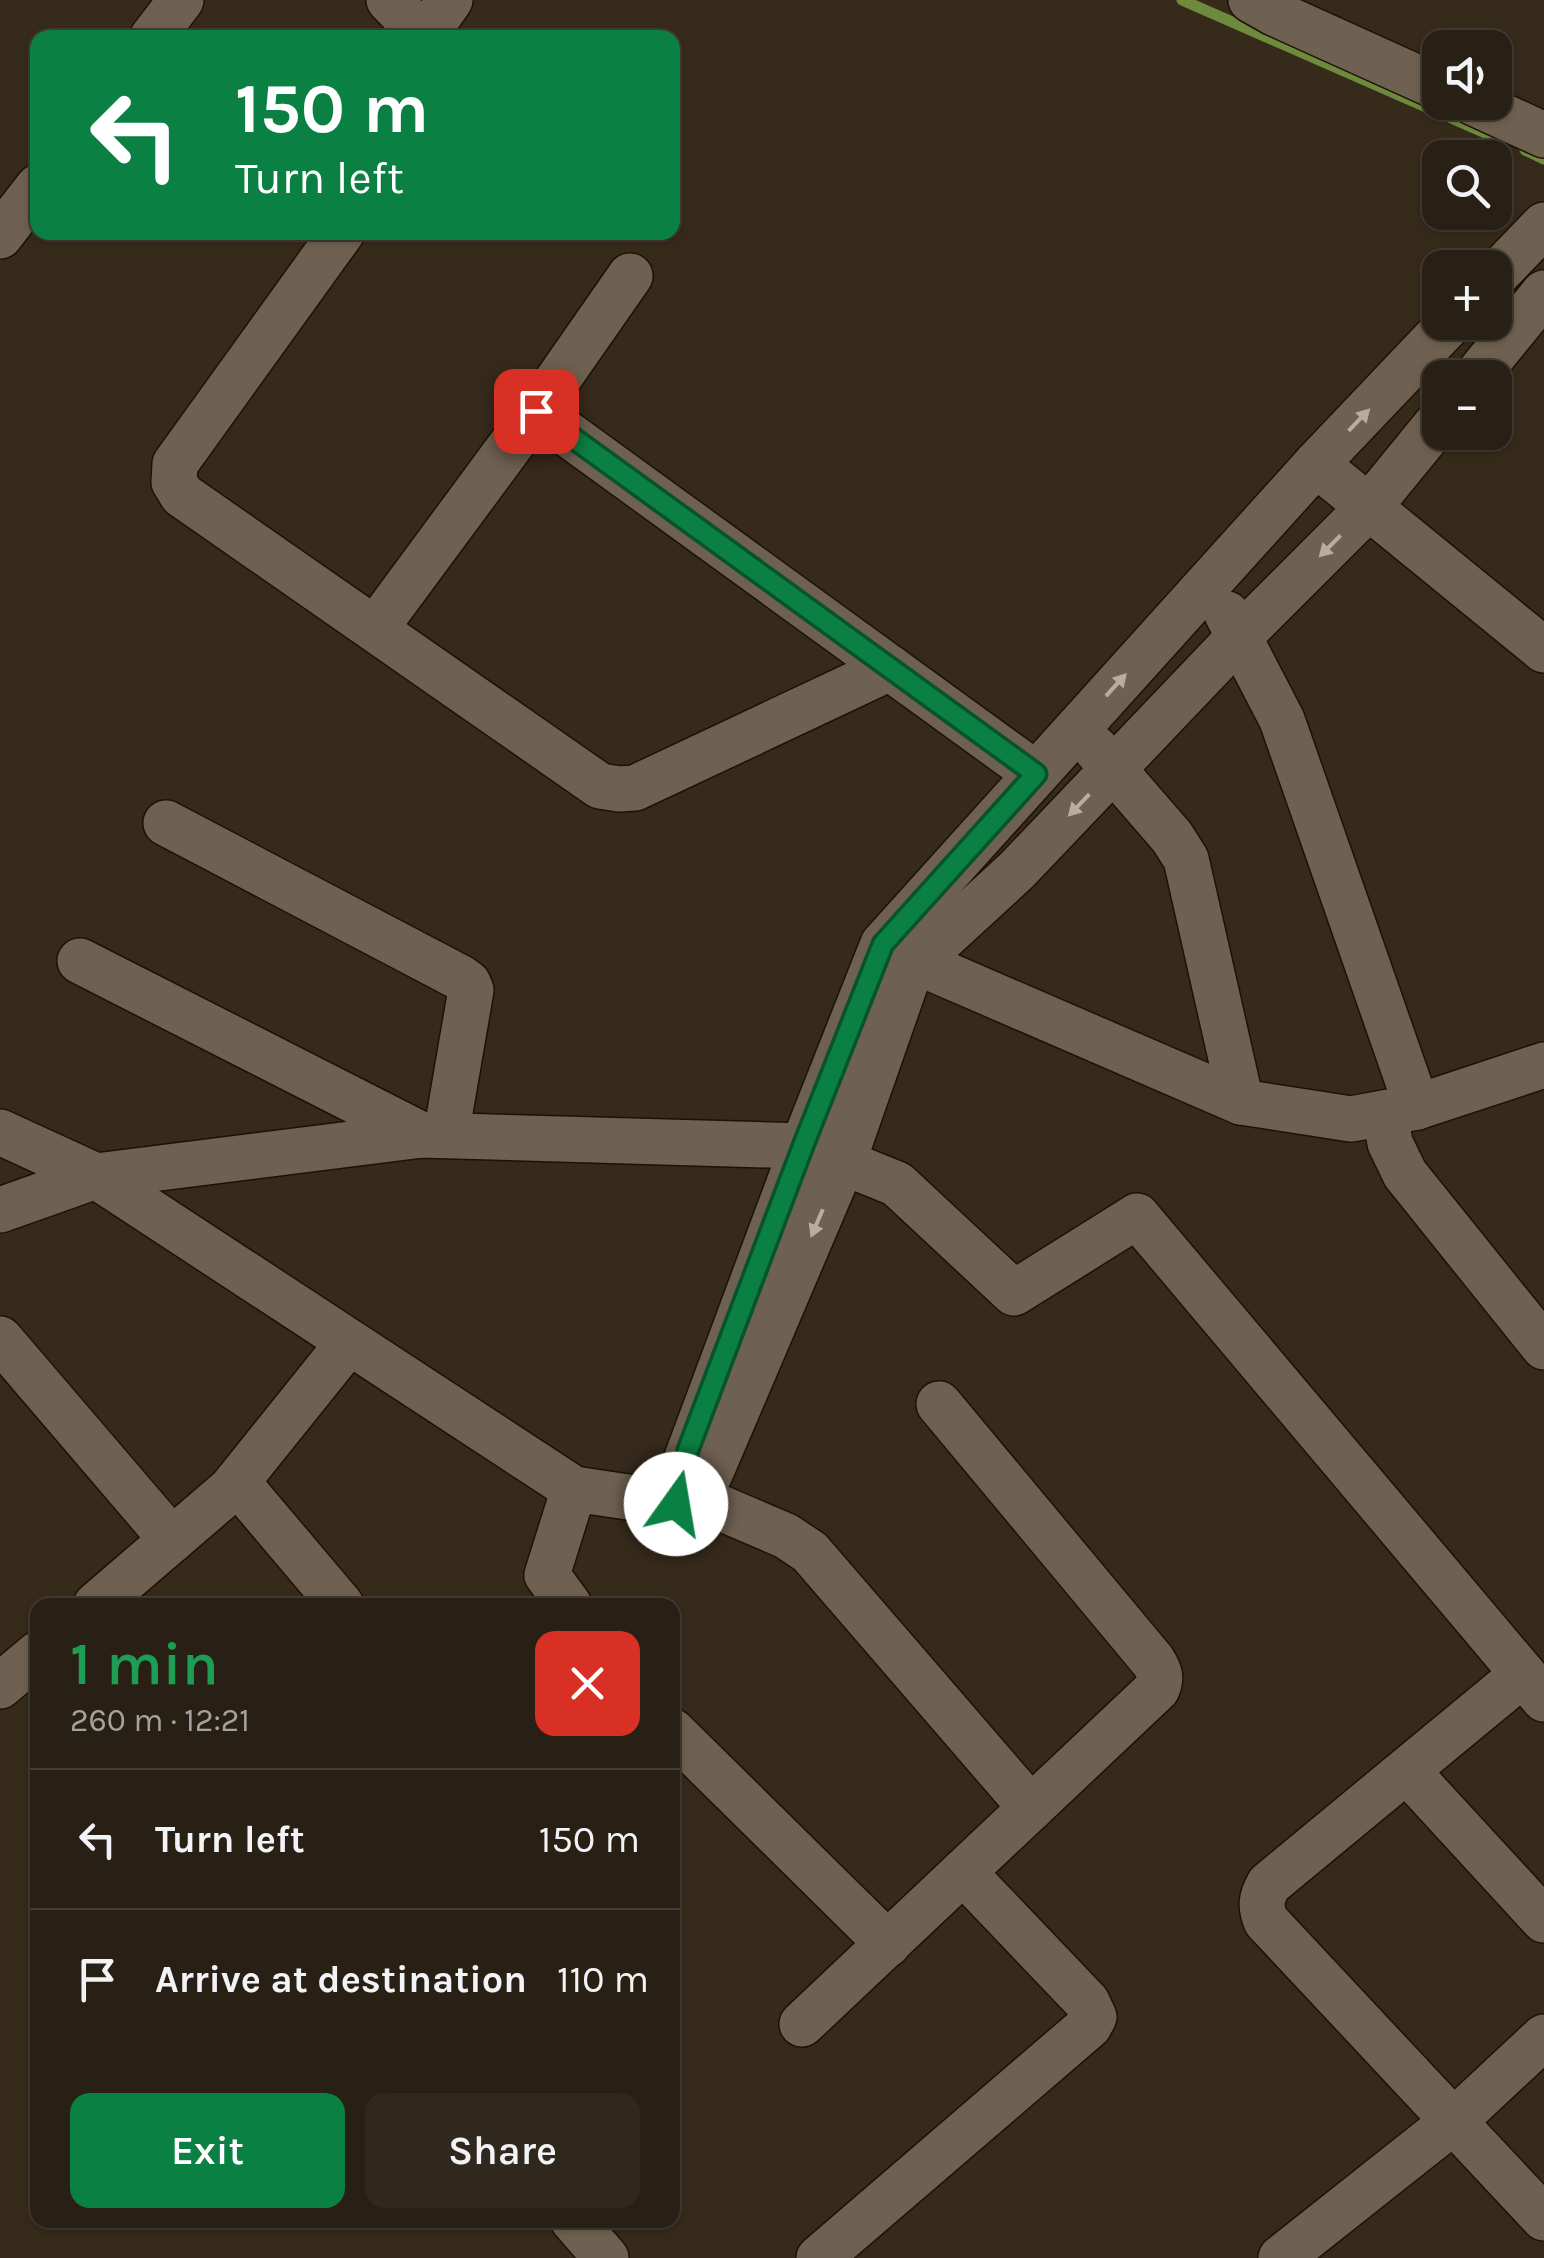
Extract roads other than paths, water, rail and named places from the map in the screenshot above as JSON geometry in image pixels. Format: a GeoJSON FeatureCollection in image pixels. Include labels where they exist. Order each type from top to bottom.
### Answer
{"type":"FeatureCollection","features":[{"type":"Feature","properties":{"kind":"street"},"geometry":{"type":"LineString","coordinates":[[158,30],[181,0]]}},
{"type":"Feature","properties":{"kind":"street"},"geometry":{"type":"LineString","coordinates":[[390,0],[434,24]]}},
{"type":"Feature","properties":{"kind":"street"},"geometry":{"type":"LineString","coordinates":[[1252,0],[1422,80]]}},
{"type":"Feature","properties":{"kind":"street"},"geometry":{"type":"LineString","coordinates":[[1511,120],[1544,135]]}},
{"type":"Feature","properties":{"kind":"street"},"geometry":{"type":"LineString","coordinates":[[0,236],[30,198]]}},
{"type":"Feature","properties":{"kind":"street"},"geometry":{"type":"LineString","coordinates":[[1512,258],[1544,225]]}},
{"type":"Feature","properties":{"kind":"street"},"geometry":{"type":"LineString","coordinates":[[336,240],[174,464],[174,482],[182,495],[600,786],[635,788],[890,668]]}},
{"type":"Feature","properties":{"kind":"street"},"geometry":{"type":"LineString","coordinates":[[374,630],[630,276]]}},
{"type":"Feature","properties":{"kind":"street"},"geometry":{"type":"LineString","coordinates":[[1490,360],[1544,293]]}},
{"type":"Feature","properties":{"kind":"street"},"geometry":{"type":"LineString","coordinates":[[682,1499],[688,1450],[823,1154],[894,965],[981,834],[1316,464],[1434,340]]}},
{"type":"Feature","properties":{"kind":"street"},"geometry":{"type":"LineString","coordinates":[[536,411],[1036,774]]}},
{"type":"Feature","properties":{"kind":"street"},"geometry":{"type":"LineString","coordinates":[[894,965],[1016,870],[1239,636],[1369,507],[1422,442]]}},
{"type":"Feature","properties":{"kind":"street"},"geometry":{"type":"LineString","coordinates":[[1316,464],[1544,650]]}},
{"type":"Feature","properties":{"kind":"street"},"geometry":{"type":"LineString","coordinates":[[1210,581],[1286,730],[1398,1133],[1544,1347]]}},
{"type":"Feature","properties":{"kind":"street"},"geometry":{"type":"LineString","coordinates":[[1078,727],[1186,859],[1242,1102]]}},
{"type":"Feature","properties":{"kind":"street"},"geometry":{"type":"LineString","coordinates":[[166,823],[468,983],[471,990],[434,1135]]}},
{"type":"Feature","properties":{"kind":"street"},"geometry":{"type":"LineString","coordinates":[[981,834],[1016,870]]}},
{"type":"Feature","properties":{"kind":"street"},"geometry":{"type":"LineString","coordinates":[[80,961],[434,1135]]}},
{"type":"Feature","properties":{"kind":"street"},"geometry":{"type":"LineString","coordinates":[[894,965],[1242,1102],[1351,1119],[1398,1133],[1544,1065]]}},
{"type":"Feature","properties":{"kind":"street"},"geometry":{"type":"LineString","coordinates":[[0,1132],[96,1176],[574,1489],[682,1499],[786,1536],[810,1552],[1031,1808]]}},
{"type":"Feature","properties":{"kind":"street"},"geometry":{"type":"LineString","coordinates":[[0,1210],[96,1176],[434,1135],[823,1154],[897,1184],[1014,1293],[1136,1216],[1534,1686],[1407,1771],[1269,1884],[1262,1896],[1261,1909],[1266,1920],[1544,2218]]}},
{"type":"Feature","properties":{"kind":"street"},"geometry":{"type":"LineString","coordinates":[[0,1339],[172,1540]]}},
{"type":"Feature","properties":{"kind":"street"},"geometry":{"type":"LineString","coordinates":[[104,1598],[237,1482],[350,1342]]}},
{"type":"Feature","properties":{"kind":"street"},"geometry":{"type":"LineString","coordinates":[[802,2024],[1157,1689],[1161,1680],[1159,1671],[939,1404]]}},
{"type":"Feature","properties":{"kind":"street"},"geometry":{"type":"LineString","coordinates":[[237,1482],[335,1598]]}},
{"type":"Feature","properties":{"kind":"street"},"geometry":{"type":"LineString","coordinates":[[564,1598],[547,1574],[574,1489]]}},
{"type":"Feature","properties":{"kind":"street"},"geometry":{"type":"LineString","coordinates":[[0,1686],[30,1661]]}},
{"type":"Feature","properties":{"kind":"street"},"geometry":{"type":"LineString","coordinates":[[680,1738],[888,1944]]}},
{"type":"Feature","properties":{"kind":"street"},"geometry":{"type":"LineString","coordinates":[[1407,1771],[1544,1920]]}},
{"type":"Feature","properties":{"kind":"street"},"geometry":{"type":"LineString","coordinates":[[818,2258],[1094,2017],[1087,2002],[963,1872]]}},
{"type":"Feature","properties":{"kind":"street"},"geometry":{"type":"LineString","coordinates":[[1281,2258],[1454,2121],[1544,2037]]}},
{"type":"Feature","properties":{"kind":"street"},"geometry":{"type":"LineString","coordinates":[[580,2228],[606,2258]]}},
{"type":"Feature","properties":{"kind":"waterway"},"geometry":{"type":"LineString","coordinates":[[1182,0],[1499,139]]}},
{"type":"Feature","properties":{"kind":"waterway"},"geometry":{"type":"LineString","coordinates":[[1525,150],[1544,159]]}}]}
